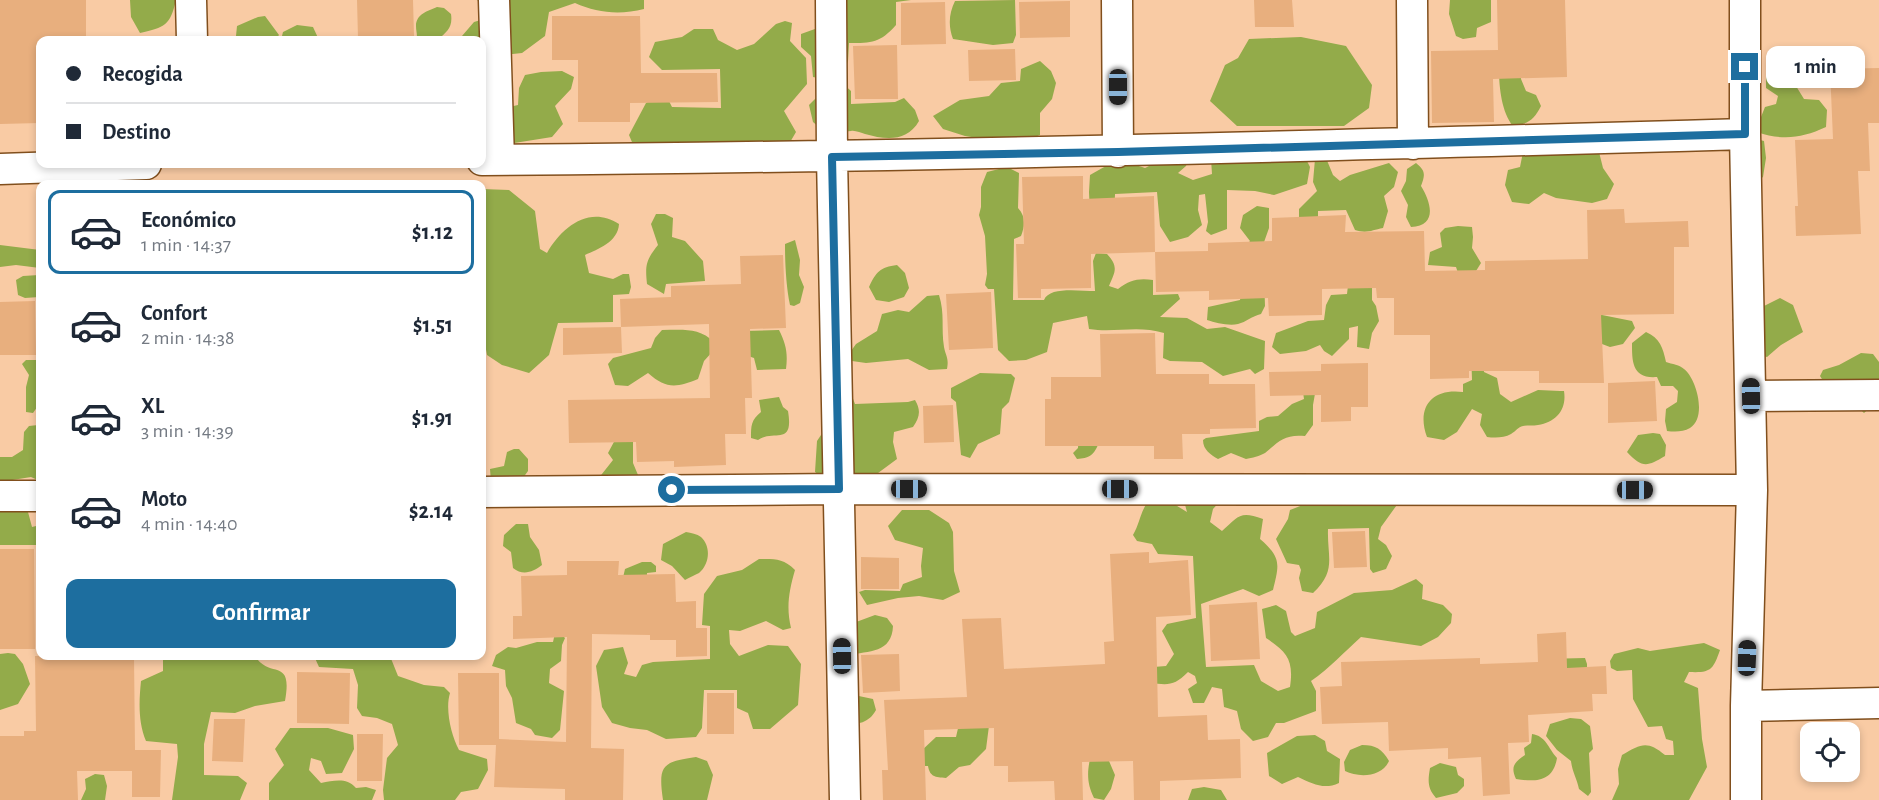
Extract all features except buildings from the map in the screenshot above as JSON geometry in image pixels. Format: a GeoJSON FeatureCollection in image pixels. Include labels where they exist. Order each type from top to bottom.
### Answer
{"type":"FeatureCollection","features":[{"type":"Feature","properties":{"kind":"street"},"geometry":{"type":"LineString","coordinates":[[191,0],[192,36]]}},
{"type":"Feature","properties":{"kind":"street"},"geometry":{"type":"LineString","coordinates":[[494,0],[490,160],[1118,152],[1745,134]]}},
{"type":"Feature","properties":{"kind":"street"},"geometry":{"type":"LineString","coordinates":[[831,0],[845,800]]}},
{"type":"Feature","properties":{"kind":"street"},"geometry":{"type":"LineString","coordinates":[[1117,0],[1118,152]]}},
{"type":"Feature","properties":{"kind":"street"},"geometry":{"type":"LineString","coordinates":[[1412,0],[1413,144]]}},
{"type":"Feature","properties":{"kind":"street"},"geometry":{"type":"LineString","coordinates":[[1745,0],[1745,134],[1752,490],[1746,706],[1746,800]]}},
{"type":"Feature","properties":{"kind":"street"},"geometry":{"type":"LineString","coordinates":[[0,169],[36,168]]}},
{"type":"Feature","properties":{"kind":"street"},"geometry":{"type":"LineString","coordinates":[[1751,396],[1879,395]]}},
{"type":"Feature","properties":{"kind":"street"},"geometry":{"type":"LineString","coordinates":[[486,492],[839,489],[1752,490]]}},
{"type":"Feature","properties":{"kind":"street"},"geometry":{"type":"LineString","coordinates":[[0,496],[36,496]]}},
{"type":"Feature","properties":{"kind":"street"},"geometry":{"type":"LineString","coordinates":[[1746,706],[1879,703]]}},
{"type":"Feature","properties":{"kind":"green space"},"geometry":{"type":"Polygon","coordinates":[[[130,0],[176,0],[169,20],[165,24],[140,33],[131,17],[130,0]]]}},
{"type":"Feature","properties":{"kind":"green space"},"geometry":{"type":"Polygon","coordinates":[[[477,0],[644,0],[644,9],[626,12],[592,9],[575,3],[549,12],[545,36],[522,53],[502,55],[486,43],[486,36],[462,36],[474,22],[484,19],[490,10],[477,0]]]}},
{"type":"Feature","properties":{"kind":"green space"},"geometry":{"type":"Polygon","coordinates":[[[832,0],[911,0],[896,2],[896,25],[880,39],[849,43],[848,61],[840,81],[851,91],[851,104],[895,102],[904,98],[915,110],[919,121],[908,133],[895,138],[873,136],[856,131],[829,136],[813,122],[809,105],[828,86],[828,80],[813,77],[811,56],[801,47],[801,34],[826,25],[832,0]]]}},
{"type":"Feature","properties":{"kind":"green space"},"geometry":{"type":"Polygon","coordinates":[[[1015,0],[1016,35],[1013,43],[993,45],[953,39],[950,20],[955,1],[1015,0]]]}},
{"type":"Feature","properties":{"kind":"green space"},"geometry":{"type":"Polygon","coordinates":[[[1450,0],[1491,0],[1491,22],[1477,28],[1476,37],[1463,39],[1456,36],[1449,14],[1450,0]]]}},
{"type":"Feature","properties":{"kind":"green space"},"geometry":{"type":"Polygon","coordinates":[[[437,7],[444,8],[451,14],[449,29],[442,36],[417,36],[417,22],[423,14],[437,7]]]}},
{"type":"Feature","properties":{"kind":"green space"},"geometry":{"type":"Polygon","coordinates":[[[265,16],[278,36],[236,36],[237,26],[265,16]]]}},
{"type":"Feature","properties":{"kind":"green space"},"geometry":{"type":"Polygon","coordinates":[[[785,21],[792,23],[790,41],[806,58],[807,84],[784,111],[796,132],[782,156],[637,154],[629,135],[646,103],[658,96],[669,101],[672,107],[721,108],[720,69],[662,70],[649,57],[655,42],[682,37],[694,29],[713,29],[718,40],[737,50],[754,44],[776,24],[785,21]]]}},
{"type":"Feature","properties":{"kind":"green space"},"geometry":{"type":"Polygon","coordinates":[[[297,25],[313,27],[317,36],[282,36],[283,32],[297,25]]]}},
{"type":"Feature","properties":{"kind":"green space"},"geometry":{"type":"Polygon","coordinates":[[[1301,37],[1346,46],[1372,85],[1369,108],[1344,126],[1237,126],[1210,101],[1225,65],[1238,58],[1249,39],[1301,37]]]}},
{"type":"Feature","properties":{"kind":"green space"},"geometry":{"type":"Polygon","coordinates":[[[1520,60],[1521,79],[1526,91],[1536,95],[1541,106],[1530,121],[1513,126],[1502,100],[1499,70],[1520,60]]]}},
{"type":"Feature","properties":{"kind":"green space"},"geometry":{"type":"Polygon","coordinates":[[[1040,61],[1051,71],[1056,83],[1052,99],[1040,113],[1040,135],[1017,144],[965,136],[943,129],[933,116],[960,100],[989,96],[1001,83],[1020,81],[1021,69],[1040,61]]]}},
{"type":"Feature","properties":{"kind":"green space"},"geometry":{"type":"Polygon","coordinates":[[[1774,67],[1793,68],[1797,76],[1796,86],[1804,99],[1819,100],[1827,110],[1826,127],[1809,134],[1792,137],[1775,137],[1757,132],[1765,107],[1776,104],[1778,96],[1766,88],[1766,75],[1774,67]]]}},
{"type":"Feature","properties":{"kind":"green space"},"geometry":{"type":"Polygon","coordinates":[[[562,71],[574,77],[571,89],[555,106],[563,124],[552,137],[501,145],[486,142],[486,117],[490,111],[518,105],[519,88],[525,75],[562,71]]]}},
{"type":"Feature","properties":{"kind":"green space"},"geometry":{"type":"Polygon","coordinates":[[[1756,139],[1764,141],[1766,158],[1763,177],[1755,183],[1756,139]]]}},
{"type":"Feature","properties":{"kind":"green space"},"geometry":{"type":"Polygon","coordinates":[[[1523,152],[1599,152],[1603,168],[1614,184],[1607,199],[1592,203],[1556,198],[1544,193],[1529,204],[1512,202],[1505,185],[1508,170],[1520,167],[1523,152]]]}},
{"type":"Feature","properties":{"kind":"green space"},"geometry":{"type":"Polygon","coordinates":[[[1190,156],[1186,166],[1178,173],[1193,180],[1212,174],[1211,159],[1306,159],[1310,167],[1307,184],[1274,195],[1255,191],[1227,190],[1227,229],[1211,235],[1206,231],[1208,222],[1205,194],[1199,195],[1198,210],[1202,225],[1188,237],[1170,242],[1160,226],[1157,192],[1115,194],[1114,220],[1090,216],[1090,175],[1117,163],[1145,168],[1157,162],[1190,156]]]}},
{"type":"Feature","properties":{"kind":"green space"},"geometry":{"type":"Polygon","coordinates":[[[1326,158],[1333,175],[1340,181],[1350,175],[1389,163],[1398,172],[1394,187],[1384,196],[1388,211],[1383,228],[1363,232],[1355,230],[1346,210],[1318,211],[1318,223],[1299,231],[1299,209],[1317,191],[1313,182],[1315,159],[1326,158]]]}},
{"type":"Feature","properties":{"kind":"green space"},"geometry":{"type":"Polygon","coordinates":[[[1416,163],[1424,173],[1421,186],[1430,212],[1429,218],[1420,226],[1411,227],[1406,217],[1408,205],[1401,191],[1406,181],[1407,169],[1416,163]]]}},
{"type":"Feature","properties":{"kind":"green space"},"geometry":{"type":"Polygon","coordinates":[[[1007,167],[1019,173],[1018,208],[1024,221],[1021,236],[1014,239],[1013,300],[1044,300],[1058,291],[1095,291],[1093,261],[1096,253],[1107,254],[1115,270],[1109,286],[1118,289],[1134,280],[1153,280],[1153,295],[1178,294],[1180,299],[1160,317],[1187,318],[1207,329],[1225,327],[1265,341],[1264,369],[1255,374],[1250,369],[1223,376],[1202,362],[1170,361],[1163,358],[1164,333],[1145,330],[1089,329],[1087,316],[1053,323],[1047,352],[1026,360],[1009,361],[998,350],[994,289],[988,289],[985,285],[987,274],[985,236],[979,215],[981,187],[987,172],[1007,167]]]}},
{"type":"Feature","properties":{"kind":"green space"},"geometry":{"type":"Polygon","coordinates":[[[486,189],[509,190],[535,211],[540,249],[547,253],[560,235],[577,222],[597,217],[619,224],[611,240],[585,255],[589,273],[613,279],[629,274],[631,287],[629,294],[613,295],[613,322],[558,323],[549,355],[529,373],[502,365],[487,355],[486,189]]]}},
{"type":"Feature","properties":{"kind":"green space"},"geometry":{"type":"Polygon","coordinates":[[[1257,206],[1269,208],[1269,228],[1263,245],[1265,306],[1261,314],[1238,324],[1223,324],[1207,320],[1208,307],[1240,300],[1244,279],[1243,250],[1250,241],[1240,228],[1243,215],[1257,206]]]}},
{"type":"Feature","properties":{"kind":"green space"},"geometry":{"type":"Polygon","coordinates":[[[656,214],[665,214],[673,218],[672,237],[685,241],[703,261],[705,281],[666,284],[664,294],[647,284],[647,263],[658,245],[651,224],[656,214]]]}},
{"type":"Feature","properties":{"kind":"green space"},"geometry":{"type":"Polygon","coordinates":[[[1472,227],[1472,248],[1481,263],[1476,271],[1458,273],[1456,267],[1428,265],[1430,252],[1442,247],[1440,233],[1445,228],[1472,227]]]}},
{"type":"Feature","properties":{"kind":"green space"},"geometry":{"type":"Polygon","coordinates":[[[795,240],[800,260],[799,275],[804,287],[800,303],[794,306],[790,305],[785,244],[795,240]]]}},
{"type":"Feature","properties":{"kind":"green space"},"geometry":{"type":"Polygon","coordinates":[[[0,245],[36,250],[36,268],[16,265],[0,267],[0,245]]]}},
{"type":"Feature","properties":{"kind":"green space"},"geometry":{"type":"Polygon","coordinates":[[[897,265],[905,273],[909,288],[904,297],[889,302],[876,300],[869,287],[874,278],[886,267],[897,265]]]}},
{"type":"Feature","properties":{"kind":"green space"},"geometry":{"type":"Polygon","coordinates":[[[36,275],[36,297],[25,298],[18,295],[16,280],[23,276],[36,275]]]}},
{"type":"Feature","properties":{"kind":"green space"},"geometry":{"type":"Polygon","coordinates":[[[1349,277],[1372,283],[1372,300],[1376,306],[1379,321],[1372,333],[1369,349],[1357,347],[1358,326],[1349,328],[1349,339],[1332,356],[1320,345],[1306,351],[1280,354],[1272,347],[1276,333],[1308,321],[1324,320],[1326,305],[1331,295],[1347,294],[1349,277]]]}},
{"type":"Feature","properties":{"kind":"green space"},"geometry":{"type":"Polygon","coordinates":[[[939,295],[947,369],[929,370],[908,359],[866,363],[852,361],[851,351],[856,344],[877,331],[882,314],[898,310],[909,312],[927,296],[939,295]]]}},
{"type":"Feature","properties":{"kind":"green space"},"geometry":{"type":"Polygon","coordinates":[[[1780,298],[1793,305],[1803,332],[1781,345],[1767,357],[1743,351],[1732,319],[1754,314],[1780,298]]]}},
{"type":"Feature","properties":{"kind":"green space"},"geometry":{"type":"Polygon","coordinates":[[[1602,315],[1632,321],[1635,328],[1623,344],[1610,347],[1594,341],[1589,317],[1602,315]]]}},
{"type":"Feature","properties":{"kind":"green space"},"geometry":{"type":"Polygon","coordinates":[[[662,330],[696,332],[714,342],[713,351],[704,361],[698,379],[672,385],[660,382],[648,373],[628,386],[615,385],[608,364],[613,358],[651,348],[655,338],[662,330]]]}},
{"type":"Feature","properties":{"kind":"green space"},"geometry":{"type":"Polygon","coordinates":[[[779,330],[786,349],[786,369],[757,370],[754,358],[748,356],[744,331],[779,330]]]}},
{"type":"Feature","properties":{"kind":"green space"},"geometry":{"type":"Polygon","coordinates":[[[1646,332],[1655,337],[1660,344],[1666,362],[1682,368],[1693,381],[1699,408],[1695,423],[1690,428],[1667,431],[1666,409],[1677,402],[1678,391],[1673,386],[1661,386],[1657,377],[1643,375],[1635,368],[1632,343],[1646,332]]]}},
{"type":"Feature","properties":{"kind":"green space"},"geometry":{"type":"Polygon","coordinates":[[[1471,349],[1482,355],[1484,372],[1497,378],[1500,394],[1511,402],[1538,390],[1564,391],[1564,404],[1559,414],[1550,421],[1523,426],[1508,435],[1493,438],[1487,437],[1480,425],[1482,414],[1472,409],[1457,432],[1444,440],[1427,437],[1424,417],[1429,402],[1443,393],[1463,392],[1463,384],[1472,380],[1471,349]]]}},
{"type":"Feature","properties":{"kind":"green space"},"geometry":{"type":"Polygon","coordinates":[[[1861,353],[1873,354],[1879,362],[1879,399],[1864,413],[1846,396],[1829,390],[1820,376],[1823,370],[1839,365],[1861,353]]]}},
{"type":"Feature","properties":{"kind":"green space"},"geometry":{"type":"Polygon","coordinates":[[[26,360],[36,360],[36,409],[33,413],[26,412],[26,387],[29,375],[22,364],[26,360]]]}},
{"type":"Feature","properties":{"kind":"green space"},"geometry":{"type":"Polygon","coordinates":[[[980,373],[1011,374],[1015,378],[1009,402],[1002,409],[1000,434],[978,444],[970,458],[961,455],[956,402],[951,398],[951,388],[980,373]]]}},
{"type":"Feature","properties":{"kind":"green space"},"geometry":{"type":"Polygon","coordinates":[[[1316,388],[1313,425],[1305,436],[1287,437],[1263,454],[1246,459],[1231,453],[1218,459],[1204,447],[1203,440],[1206,438],[1259,431],[1259,421],[1267,417],[1278,416],[1292,404],[1304,399],[1303,392],[1316,388]]]}},
{"type":"Feature","properties":{"kind":"green space"},"geometry":{"type":"Polygon","coordinates":[[[847,396],[852,396],[855,404],[915,400],[919,410],[918,417],[913,427],[894,432],[893,442],[897,459],[874,476],[831,483],[815,472],[817,441],[847,396]]]}},
{"type":"Feature","properties":{"kind":"green space"},"geometry":{"type":"Polygon","coordinates":[[[779,397],[783,407],[788,411],[788,429],[781,435],[758,440],[751,438],[752,424],[761,412],[759,400],[779,397]]]}},
{"type":"Feature","properties":{"kind":"green space"},"geometry":{"type":"Polygon","coordinates":[[[36,425],[36,479],[31,477],[0,482],[0,457],[12,457],[23,450],[24,432],[29,426],[36,425]]]}},
{"type":"Feature","properties":{"kind":"green space"},"geometry":{"type":"Polygon","coordinates":[[[1079,425],[1098,445],[1090,456],[1077,459],[1073,453],[1078,448],[1079,425]]]}},
{"type":"Feature","properties":{"kind":"green space"},"geometry":{"type":"Polygon","coordinates":[[[1660,434],[1666,445],[1665,456],[1649,464],[1641,463],[1627,452],[1638,435],[1660,434]]]}},
{"type":"Feature","properties":{"kind":"green space"},"geometry":{"type":"Polygon","coordinates":[[[633,437],[633,463],[638,475],[632,487],[598,479],[613,460],[608,453],[615,440],[633,437]]]}},
{"type":"Feature","properties":{"kind":"green space"},"geometry":{"type":"Polygon","coordinates":[[[519,449],[528,459],[528,471],[520,482],[491,481],[490,469],[504,466],[507,452],[519,449]]]}},
{"type":"Feature","properties":{"kind":"green space"},"geometry":{"type":"Polygon","coordinates":[[[1164,498],[1187,512],[1184,501],[1223,498],[1213,509],[1210,522],[1222,531],[1240,516],[1249,515],[1263,519],[1260,539],[1272,551],[1277,562],[1273,590],[1259,596],[1243,589],[1201,604],[1206,667],[1254,665],[1261,681],[1278,691],[1290,687],[1290,663],[1284,653],[1266,638],[1262,609],[1276,605],[1286,611],[1291,632],[1295,636],[1315,628],[1317,612],[1354,593],[1392,590],[1416,579],[1423,585],[1422,599],[1443,605],[1452,614],[1451,623],[1438,637],[1421,646],[1361,637],[1311,681],[1316,691],[1316,711],[1284,723],[1276,723],[1268,737],[1253,741],[1241,729],[1237,711],[1224,707],[1222,689],[1212,687],[1204,703],[1193,703],[1188,689],[1197,683],[1195,676],[1188,672],[1171,684],[1150,683],[1141,668],[1166,666],[1174,654],[1162,631],[1167,624],[1196,618],[1193,556],[1158,554],[1152,544],[1137,541],[1133,535],[1149,500],[1164,498]]]}},
{"type":"Feature","properties":{"kind":"green space"},"geometry":{"type":"Polygon","coordinates":[[[1399,502],[1381,527],[1378,539],[1386,545],[1392,556],[1386,569],[1373,573],[1370,569],[1369,528],[1328,529],[1329,563],[1325,578],[1313,593],[1302,591],[1299,565],[1287,563],[1276,539],[1288,519],[1290,510],[1308,503],[1399,502]]]}},
{"type":"Feature","properties":{"kind":"green space"},"geometry":{"type":"Polygon","coordinates":[[[15,507],[28,512],[32,527],[36,526],[36,545],[0,545],[0,509],[15,507]]]}},
{"type":"Feature","properties":{"kind":"green space"},"geometry":{"type":"Polygon","coordinates":[[[902,510],[929,510],[949,523],[953,532],[954,571],[960,592],[943,600],[919,596],[867,605],[859,592],[865,590],[900,591],[903,584],[922,577],[923,548],[895,540],[888,526],[902,510]]]}},
{"type":"Feature","properties":{"kind":"green space"},"geometry":{"type":"Polygon","coordinates":[[[516,524],[528,524],[530,537],[539,550],[542,565],[532,571],[520,572],[513,568],[511,552],[503,546],[504,535],[516,524]]]}},
{"type":"Feature","properties":{"kind":"green space"},"geometry":{"type":"Polygon","coordinates":[[[686,532],[701,537],[708,550],[708,555],[703,569],[685,580],[672,566],[661,560],[663,544],[686,532]]]}},
{"type":"Feature","properties":{"kind":"green space"},"geometry":{"type":"Polygon","coordinates":[[[759,559],[778,560],[787,563],[795,570],[789,599],[791,628],[783,630],[766,621],[740,631],[729,630],[730,644],[739,656],[768,645],[788,646],[801,664],[798,705],[770,729],[753,729],[748,713],[737,708],[737,690],[704,690],[702,728],[696,737],[666,739],[647,730],[612,723],[602,707],[596,666],[604,650],[623,647],[628,663],[624,674],[636,677],[642,665],[653,662],[710,659],[710,626],[702,625],[704,594],[717,576],[742,570],[759,559]]]}},
{"type":"Feature","properties":{"kind":"green space"},"geometry":{"type":"Polygon","coordinates":[[[642,562],[651,562],[656,566],[656,572],[647,573],[646,602],[622,582],[625,569],[642,562]]]}},
{"type":"Feature","properties":{"kind":"green space"},"geometry":{"type":"Polygon","coordinates":[[[875,615],[887,618],[893,626],[892,635],[888,641],[878,649],[848,655],[840,628],[875,615]]]}},
{"type":"Feature","properties":{"kind":"green space"},"geometry":{"type":"Polygon","coordinates":[[[558,631],[565,638],[561,661],[550,669],[549,683],[564,691],[560,730],[552,738],[535,735],[531,729],[516,723],[512,698],[506,686],[505,670],[492,666],[496,655],[508,647],[516,648],[537,642],[553,642],[555,633],[558,631]]]}},
{"type":"Feature","properties":{"kind":"green space"},"geometry":{"type":"Polygon","coordinates":[[[1704,643],[1720,650],[1710,669],[1702,672],[1689,672],[1684,682],[1698,688],[1707,767],[1689,800],[1612,800],[1619,784],[1618,769],[1622,755],[1644,745],[1653,747],[1665,755],[1674,755],[1673,741],[1666,739],[1662,726],[1648,727],[1633,699],[1632,670],[1617,671],[1611,668],[1610,661],[1614,654],[1638,648],[1650,651],[1704,643]]]}},
{"type":"Feature","properties":{"kind":"green space"},"geometry":{"type":"Polygon","coordinates":[[[0,654],[15,654],[23,664],[30,684],[18,704],[0,710],[0,654]]]}},
{"type":"Feature","properties":{"kind":"green space"},"geometry":{"type":"Polygon","coordinates":[[[1585,658],[1587,676],[1544,659],[1585,658]]]}},
{"type":"Feature","properties":{"kind":"green space"},"geometry":{"type":"Polygon","coordinates":[[[163,660],[258,660],[267,667],[283,673],[286,678],[285,701],[255,706],[235,713],[211,712],[204,744],[204,775],[238,776],[247,783],[240,800],[172,800],[178,757],[177,744],[146,741],[140,711],[141,681],[163,671],[163,660]]]}},
{"type":"Feature","properties":{"kind":"green space"},"geometry":{"type":"Polygon","coordinates":[[[316,660],[392,660],[398,676],[424,685],[444,687],[450,693],[448,707],[450,722],[459,750],[487,759],[488,770],[478,789],[461,792],[455,800],[384,800],[387,758],[398,745],[392,724],[377,718],[362,716],[357,708],[358,685],[353,669],[319,667],[316,660]]]}},
{"type":"Feature","properties":{"kind":"green space"},"geometry":{"type":"Polygon","coordinates":[[[854,695],[873,699],[876,710],[866,720],[844,726],[854,695]]]}},
{"type":"Feature","properties":{"kind":"green space"},"geometry":{"type":"Polygon","coordinates":[[[990,718],[986,749],[970,765],[959,767],[946,778],[934,776],[928,766],[919,766],[919,753],[936,737],[956,737],[959,724],[990,718]]]}},
{"type":"Feature","properties":{"kind":"green space"},"geometry":{"type":"Polygon","coordinates":[[[1570,718],[1581,719],[1590,726],[1593,749],[1589,753],[1591,792],[1588,796],[1579,789],[1571,761],[1557,750],[1546,736],[1550,724],[1570,718]]]}},
{"type":"Feature","properties":{"kind":"green space"},"geometry":{"type":"Polygon","coordinates":[[[290,728],[328,728],[353,735],[354,749],[342,773],[326,774],[321,761],[311,758],[309,770],[321,783],[344,781],[356,788],[366,787],[376,790],[372,800],[269,800],[269,783],[284,765],[275,749],[290,728]]]}},
{"type":"Feature","properties":{"kind":"green space"},"geometry":{"type":"Polygon","coordinates":[[[1532,734],[1541,737],[1557,758],[1555,766],[1548,776],[1542,779],[1516,779],[1513,771],[1514,765],[1525,755],[1524,748],[1531,743],[1532,734]]]}},
{"type":"Feature","properties":{"kind":"green space"},"geometry":{"type":"Polygon","coordinates":[[[1315,735],[1325,741],[1327,751],[1340,759],[1339,783],[1323,786],[1298,777],[1282,784],[1269,776],[1267,753],[1297,736],[1315,735]]]}},
{"type":"Feature","properties":{"kind":"green space"},"geometry":{"type":"Polygon","coordinates":[[[1362,745],[1375,747],[1384,753],[1389,761],[1386,766],[1370,775],[1357,775],[1345,771],[1344,762],[1350,750],[1362,745]]]}},
{"type":"Feature","properties":{"kind":"green space"},"geometry":{"type":"Polygon","coordinates":[[[696,757],[707,761],[713,775],[707,800],[663,800],[661,779],[665,767],[676,761],[696,757]]]}},
{"type":"Feature","properties":{"kind":"green space"},"geometry":{"type":"Polygon","coordinates":[[[1090,759],[1109,761],[1115,775],[1111,789],[1104,800],[1094,798],[1090,788],[1088,774],[1090,759]]]}},
{"type":"Feature","properties":{"kind":"green space"},"geometry":{"type":"Polygon","coordinates":[[[1440,763],[1456,767],[1458,775],[1464,779],[1464,786],[1457,793],[1436,798],[1429,784],[1429,776],[1430,768],[1440,763]]]}},
{"type":"Feature","properties":{"kind":"green space"},"geometry":{"type":"Polygon","coordinates":[[[95,774],[104,775],[107,786],[105,800],[81,800],[86,789],[85,779],[95,774]]]}},
{"type":"Feature","properties":{"kind":"green space"},"geometry":{"type":"Polygon","coordinates":[[[1204,787],[1221,790],[1227,800],[1188,800],[1192,789],[1204,787]]]}},
{"type":"Feature","properties":{"kind":"route"},"geometry":{"type":"LineString","coordinates":[[672,490],[839,489],[832,157],[1118,152],[1745,134],[1745,67]]}}]}
